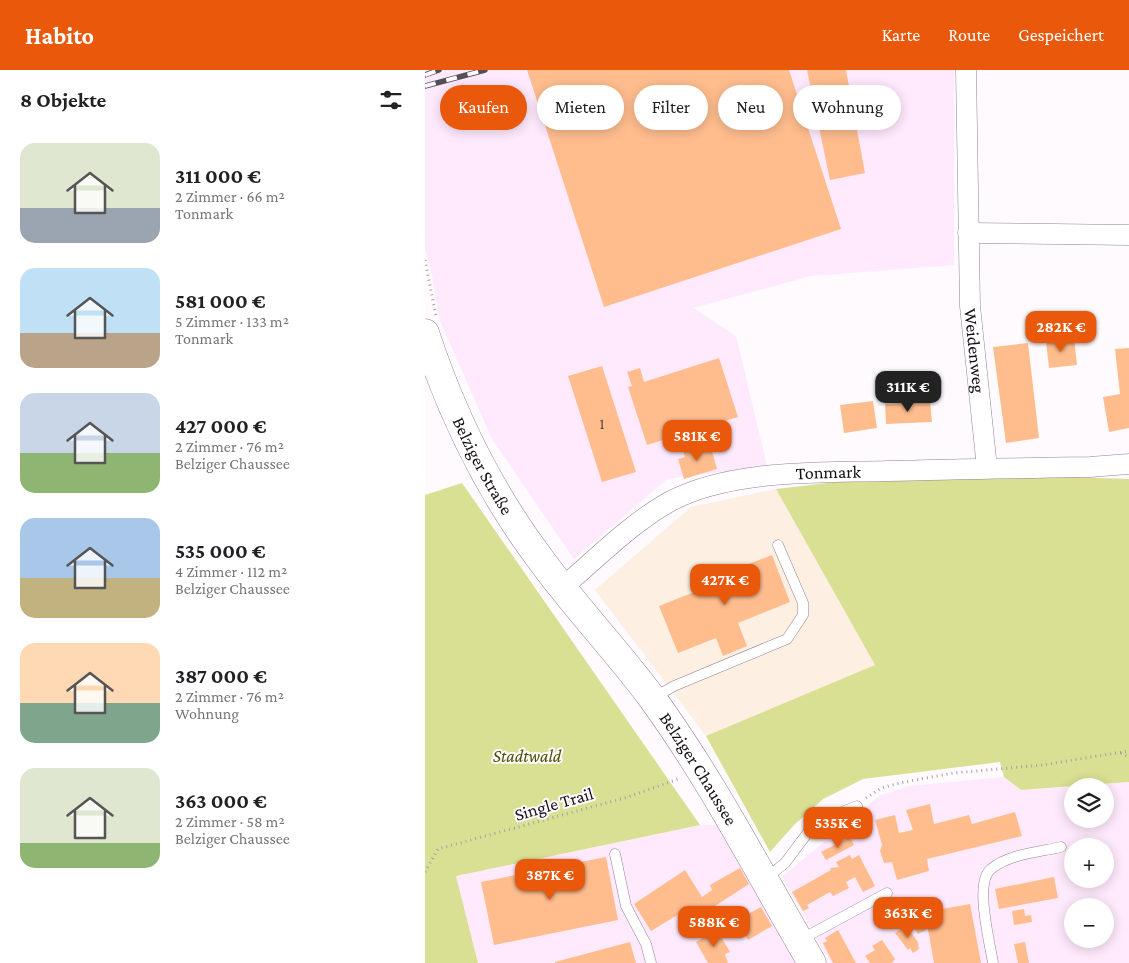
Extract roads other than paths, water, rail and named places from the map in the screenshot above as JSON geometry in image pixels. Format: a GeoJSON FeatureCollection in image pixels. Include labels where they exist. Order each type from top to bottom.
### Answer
{"type":"FeatureCollection","features":[{"type":"Feature","properties":{"kind":"main road","name":"Belziger Straße"},"geometry":{"type":"LineString","coordinates":[[425,333],[447,394],[477,458],[517,528],[562,588]]}},
{"type":"Feature","properties":{"kind":"main road","name":"Belziger Chaussee"},"geometry":{"type":"LineString","coordinates":[[562,588],[652,698],[701,771],[805,952]]}},
{"type":"Feature","properties":{"kind":"street","name":"Weidenweg"},"geometry":{"type":"LineString","coordinates":[[966,70],[970,306],[987,468]]}},
{"type":"Feature","properties":{"kind":"street"},"geometry":{"type":"LineString","coordinates":[[968,233],[1129,235]]}},
{"type":"Feature","properties":{"kind":"street","name":"Tonmark"},"geometry":{"type":"LineString","coordinates":[[562,588],[649,514],[690,493],[716,485],[775,476],[987,468],[1089,467],[1129,464]]}},
{"type":"Feature","properties":{"kind":"lane"},"geometry":{"type":"LineString","coordinates":[[652,698],[674,686],[787,639],[803,615],[803,603],[778,545]]}},
{"type":"Feature","properties":{"kind":"lane"},"geometry":{"type":"LineString","coordinates":[[763,880],[785,864],[815,823],[857,806]]}},
{"type":"Feature","properties":{"kind":"lane"},"geometry":{"type":"LineString","coordinates":[[993,963],[982,884],[990,869],[1010,858],[1061,847]]}},
{"type":"Feature","properties":{"kind":"lane"},"geometry":{"type":"LineString","coordinates":[[615,854],[626,906],[646,944],[651,963]]}},
{"type":"Feature","properties":{"kind":"lane"},"geometry":{"type":"LineString","coordinates":[[805,952],[887,893]]}},
{"type":"Feature","properties":{"kind":"railway"},"geometry":{"type":"LineString","coordinates":[[425,75],[439,70]]}},
{"type":"Feature","properties":{"kind":"railway"},"geometry":{"type":"LineString","coordinates":[[425,86],[485,70]]}},
{"type":"Feature","properties":{"kind":"park label","name":"Stadtwald"},"geometry":{"type":"Point","coordinates":[527,756]}}]}
